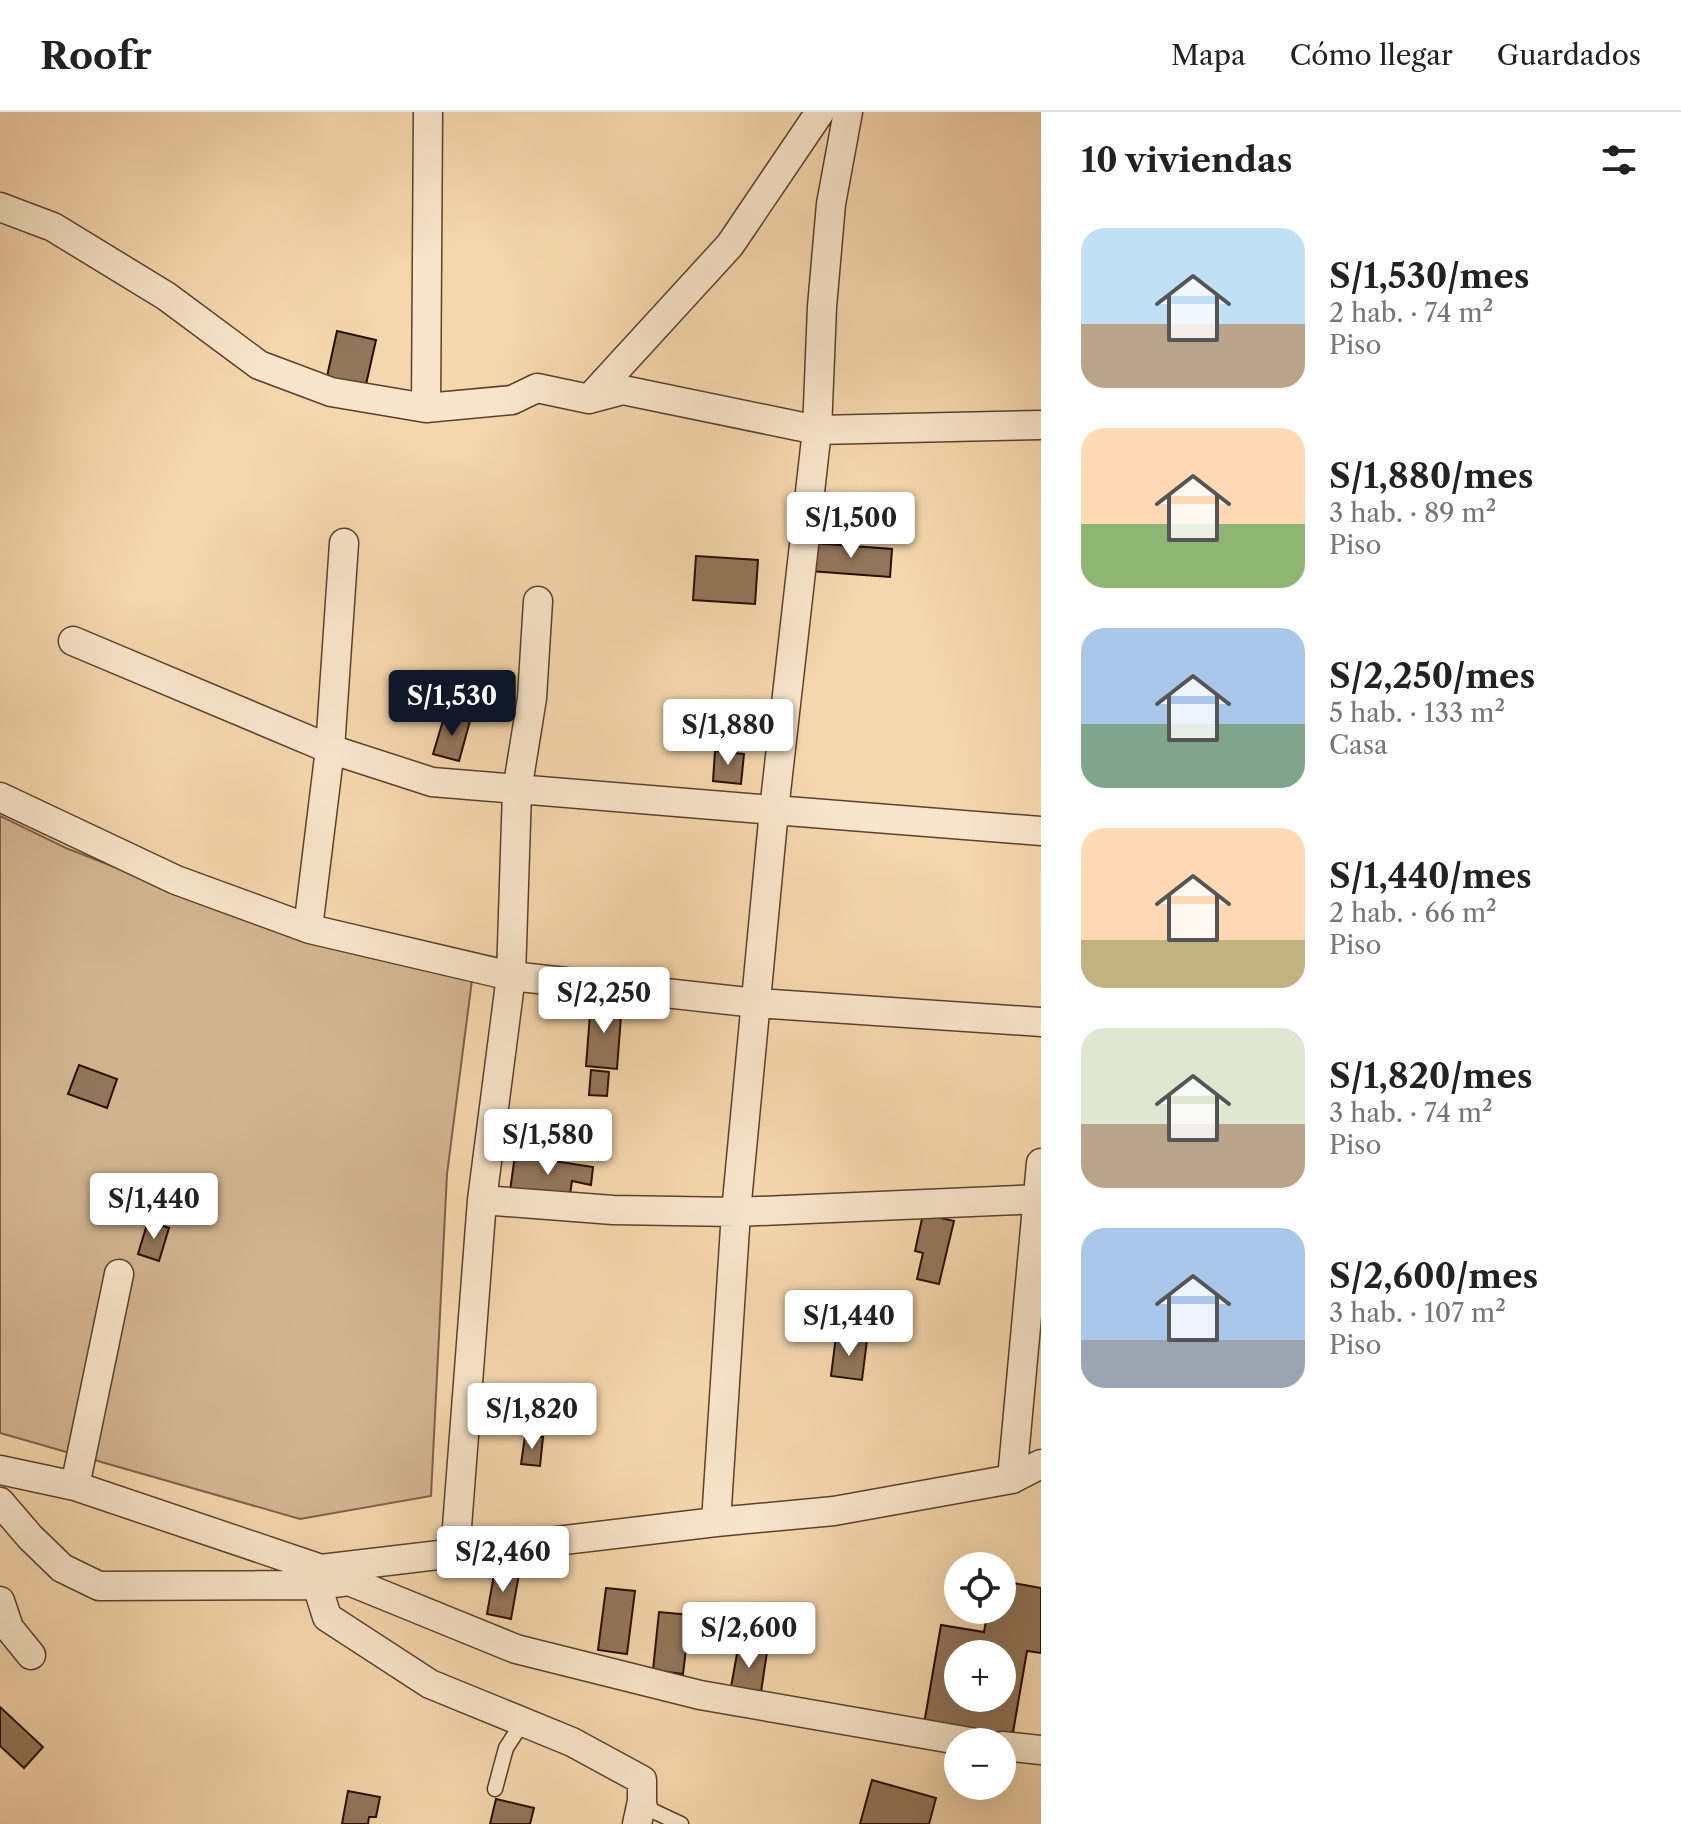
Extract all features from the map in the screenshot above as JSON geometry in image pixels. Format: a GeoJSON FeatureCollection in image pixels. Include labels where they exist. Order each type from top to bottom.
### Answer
{"type":"FeatureCollection","features":[{"type":"Feature","properties":{"kind":"street"},"geometry":{"type":"LineString","coordinates":[[426,408],[428,112]]}},
{"type":"Feature","properties":{"kind":"street"},"geometry":{"type":"LineString","coordinates":[[589,399],[730,245],[820,112]]}},
{"type":"Feature","properties":{"kind":"street"},"geometry":{"type":"LineString","coordinates":[[716,1522],[736,1212],[774,810],[817,430],[822,307],[831,204],[848,112]]}},
{"type":"Feature","properties":{"kind":"street"},"geometry":{"type":"LineString","coordinates":[[0,207],[53,227],[166,296],[259,365],[331,392],[426,408],[512,400],[537,388],[589,399],[623,390],[817,430],[1041,425]]}},
{"type":"Feature","properties":{"kind":"street"},"geometry":{"type":"LineString","coordinates":[[308,928],[330,749],[344,543]]}},
{"type":"Feature","properties":{"kind":"street"},"geometry":{"type":"LineString","coordinates":[[455,1553],[482,1200],[511,976],[517,791],[532,698],[538,601]]}},
{"type":"Feature","properties":{"kind":"street"},"geometry":{"type":"LineString","coordinates":[[73,641],[330,749],[432,782],[1041,831]]}},
{"type":"Feature","properties":{"kind":"street"},"geometry":{"type":"LineString","coordinates":[[0,797],[176,880],[308,928],[511,976],[756,1003],[1041,1022]]}},
{"type":"Feature","properties":{"kind":"street"},"geometry":{"type":"LineString","coordinates":[[1012,1479],[1041,1163]]}},
{"type":"Feature","properties":{"kind":"street"},"geometry":{"type":"LineString","coordinates":[[482,1200],[613,1210],[736,1212],[1039,1199]]}},
{"type":"Feature","properties":{"kind":"street"},"geometry":{"type":"LineString","coordinates":[[75,1486],[119,1274]]}},
{"type":"Feature","properties":{"kind":"street"},"geometry":{"type":"LineString","coordinates":[[0,1502],[62,1568],[99,1586],[319,1577],[455,1553],[834,1511],[1012,1479],[1041,1464]]}},
{"type":"Feature","properties":{"kind":"street"},"geometry":{"type":"LineString","coordinates":[[0,1470],[75,1486],[319,1577],[349,1581],[516,1649],[700,1695],[944,1737]]}},
{"type":"Feature","properties":{"kind":"street"},"geometry":{"type":"LineString","coordinates":[[319,1577],[327,1617],[430,1684],[572,1742],[642,1780],[637,1824]]}},
{"type":"Feature","properties":{"kind":"street"},"geometry":{"type":"LineString","coordinates":[[0,1601],[9,1628],[31,1655]]}},
{"type":"Feature","properties":{"kind":"street"},"geometry":{"type":"LineString","coordinates":[[1016,1747],[1041,1750]]}},
{"type":"Feature","properties":{"kind":"lane"},"geometry":{"type":"LineString","coordinates":[[495,1789],[506,1748],[523,1722]]}},
{"type":"Feature","properties":{"kind":"lane"},"geometry":{"type":"LineString","coordinates":[[642,1780],[651,1810],[681,1824]]}},
{"type":"Feature","properties":{"kind":"shaded area"},"geometry":{"type":"Polygon","coordinates":[[[0,816],[66,848],[302,940],[473,972],[447,1174],[431,1496],[300,1519],[0,1433],[0,816]]]}},
{"type":"Feature","properties":{"kind":"building"},"geometry":{"type":"Polygon","coordinates":[[[337,331],[376,340],[365,389],[326,381],[337,331]]]}},
{"type":"Feature","properties":{"kind":"building"},"geometry":{"type":"Polygon","coordinates":[[[813,543],[892,549],[890,577],[810,571],[813,543]]]}},
{"type":"Feature","properties":{"kind":"building"},"geometry":{"type":"Polygon","coordinates":[[[696,556],[758,560],[755,604],[693,600],[696,556]]]}},
{"type":"Feature","properties":{"kind":"building"},"geometry":{"type":"Polygon","coordinates":[[[445,714],[470,721],[459,761],[433,754],[445,714]]]}},
{"type":"Feature","properties":{"kind":"building"},"geometry":{"type":"Polygon","coordinates":[[[715,751],[744,754],[741,784],[713,781],[715,751]]]}},
{"type":"Feature","properties":{"kind":"building"},"geometry":{"type":"Polygon","coordinates":[[[591,1001],[622,1003],[617,1069],[586,1066],[591,1001]]]}},
{"type":"Feature","properties":{"kind":"building"},"geometry":{"type":"Polygon","coordinates":[[[79,1065],[117,1079],[107,1108],[68,1094],[79,1065]]]}},
{"type":"Feature","properties":{"kind":"building"},"geometry":{"type":"Polygon","coordinates":[[[591,1070],[609,1072],[607,1096],[589,1095],[591,1070]]]}},
{"type":"Feature","properties":{"kind":"building"},"geometry":{"type":"Polygon","coordinates":[[[515,1155],[593,1167],[591,1185],[572,1181],[569,1201],[510,1191],[515,1155]]]}},
{"type":"Feature","properties":{"kind":"building"},"geometry":{"type":"Polygon","coordinates":[[[923,1214],[954,1221],[939,1284],[917,1279],[923,1253],[915,1251],[923,1214]]]}},
{"type":"Feature","properties":{"kind":"building"},"geometry":{"type":"Polygon","coordinates":[[[148,1221],[169,1228],[159,1261],[138,1254],[148,1221]]]}},
{"type":"Feature","properties":{"kind":"building"},"geometry":{"type":"Polygon","coordinates":[[[836,1336],[867,1340],[862,1380],[831,1376],[836,1336]]]}},
{"type":"Feature","properties":{"kind":"building"},"geometry":{"type":"Polygon","coordinates":[[[525,1436],[543,1437],[540,1466],[521,1464],[525,1436]]]}},
{"type":"Feature","properties":{"kind":"building"},"geometry":{"type":"Polygon","coordinates":[[[495,1569],[519,1574],[511,1619],[487,1614],[495,1569]]]}},
{"type":"Feature","properties":{"kind":"building"},"geometry":{"type":"Polygon","coordinates":[[[1016,1584],[1041,1588],[1041,1653],[1027,1651],[1014,1728],[949,1728],[924,1724],[941,1625],[984,1632],[985,1624],[1016,1624],[1016,1584]]]}},
{"type":"Feature","properties":{"kind":"building"},"geometry":{"type":"Polygon","coordinates":[[[606,1588],[635,1591],[627,1654],[598,1650],[606,1588]]]}},
{"type":"Feature","properties":{"kind":"building"},"geometry":{"type":"Polygon","coordinates":[[[659,1612],[690,1615],[683,1674],[653,1670],[659,1612]]]}},
{"type":"Feature","properties":{"kind":"building"},"geometry":{"type":"Polygon","coordinates":[[[738,1648],[767,1652],[761,1692],[731,1687],[738,1648]]]}},
{"type":"Feature","properties":{"kind":"building"},"geometry":{"type":"Polygon","coordinates":[[[0,1707],[43,1747],[24,1768],[0,1746],[0,1707]]]}},
{"type":"Feature","properties":{"kind":"building"},"geometry":{"type":"Polygon","coordinates":[[[872,1780],[936,1798],[929,1824],[860,1824],[872,1780]]]}},
{"type":"Feature","properties":{"kind":"building"},"geometry":{"type":"Polygon","coordinates":[[[348,1791],[380,1797],[376,1817],[369,1817],[368,1824],[342,1824],[348,1791]]]}},
{"type":"Feature","properties":{"kind":"building"},"geometry":{"type":"Polygon","coordinates":[[[496,1799],[534,1808],[530,1824],[490,1824],[496,1799]]]}}]}
